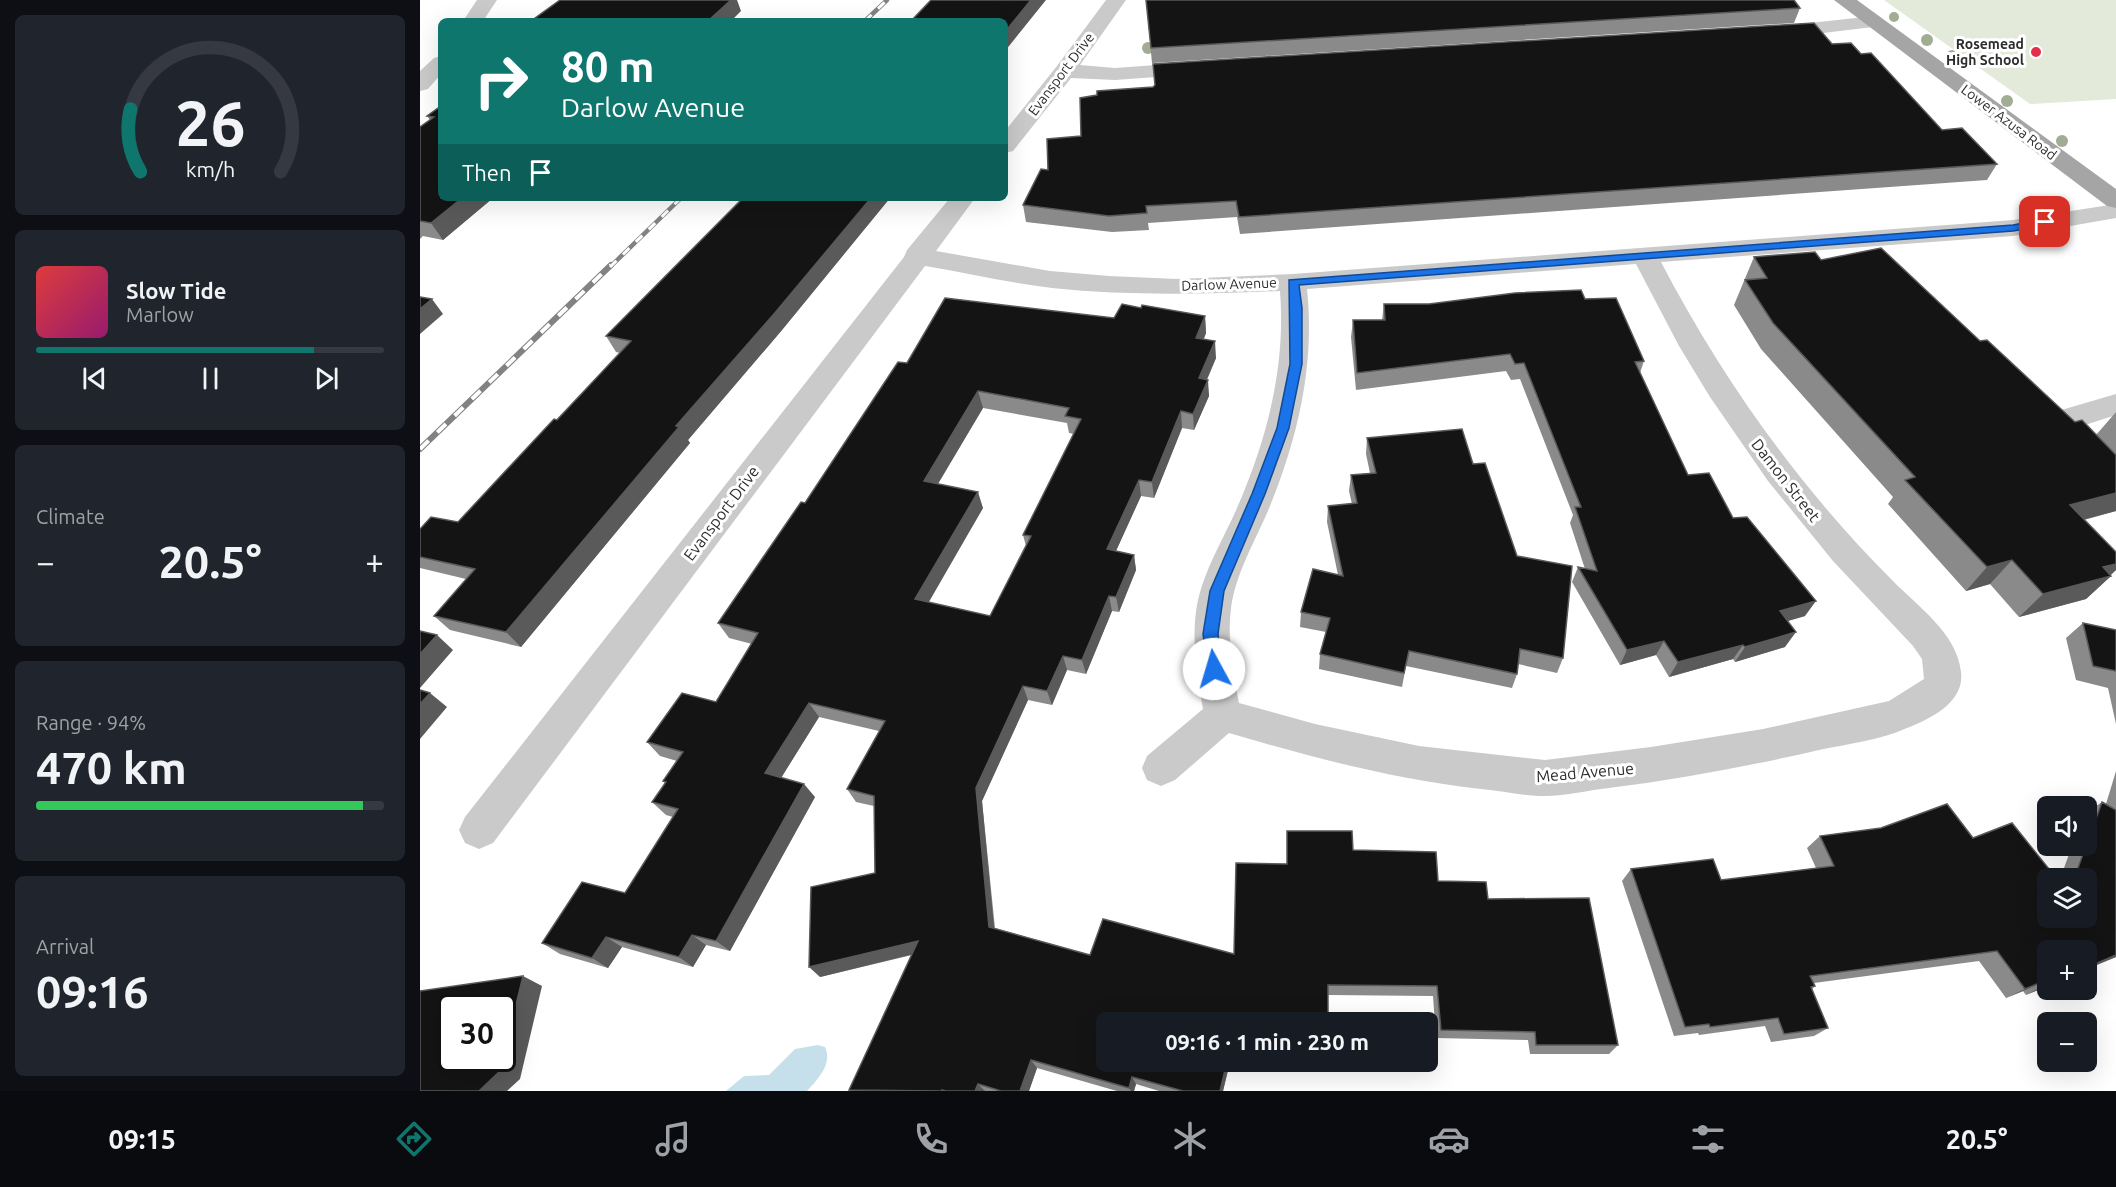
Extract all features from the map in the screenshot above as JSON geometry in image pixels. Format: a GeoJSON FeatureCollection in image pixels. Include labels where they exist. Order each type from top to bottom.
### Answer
{"type":"FeatureCollection","features":[{"type":"Feature","properties":{"kind":"main road","name":"Lower Azusa Road"},"geometry":{"type":"LineString","coordinates":[[1844,0],[2116,201]]}},
{"type":"Feature","properties":{"kind":"street"},"geometry":{"type":"LineString","coordinates":[[475,18],[487,0]]}},
{"type":"Feature","properties":{"kind":"street","name":"Evansport Drive"},"geometry":{"type":"LineString","coordinates":[[1008,142],[1065,71],[1116,0]]}},
{"type":"Feature","properties":{"kind":"street"},"geometry":{"type":"LineString","coordinates":[[1751,34],[1815,30],[1874,22]]}},
{"type":"Feature","properties":{"kind":"street"},"geometry":{"type":"LineString","coordinates":[[420,84],[438,65]]}},
{"type":"Feature","properties":{"kind":"street"},"geometry":{"type":"LineString","coordinates":[[1065,71],[1115,74],[1222,67]]}},
{"type":"Feature","properties":{"kind":"street","name":"Evansport Drive"},"geometry":{"type":"LineString","coordinates":[[479,830],[916,256],[961,201]]}},
{"type":"Feature","properties":{"kind":"street","name":"Darlow Avenue"},"geometry":{"type":"LineString","coordinates":[[916,256],[1050,279],[1177,287],[1293,282],[2013,228],[2116,211]]}},
{"type":"Feature","properties":{"kind":"street","name":"Damon Street"},"geometry":{"type":"LineString","coordinates":[[1645,256],[1677,321],[1724,398],[1778,472],[1832,540],[1933,645],[1943,671],[1941,688]]}},
{"type":"Feature","properties":{"kind":"street"},"geometry":{"type":"LineString","coordinates":[[1161,768],[1223,714],[1211,634],[1217,591],[1259,494],[1283,428],[1296,364],[1296,308],[1293,282]]}},
{"type":"Feature","properties":{"kind":"street"},"geometry":{"type":"LineString","coordinates":[[2116,404],[2069,419],[2073,436],[2116,481]]}},
{"type":"Feature","properties":{"kind":"street","name":"Mead Avenue"},"geometry":{"type":"LineString","coordinates":[[1223,714],[1315,741],[1419,764],[1545,778],[1651,765],[1763,746],[1896,716],[1941,688]]}},
{"type":"Feature","properties":{"kind":"green space","name":"Rosemead High School"},"geometry":{"type":"Polygon","coordinates":[[[1884,0],[2116,0],[2116,99],[2030,104],[1884,0]]]}},
{"type":"Feature","properties":{"kind":"water"},"geometry":{"type":"Polygon","coordinates":[[[818,1045],[825,1047],[826,1065],[807,1091],[726,1091],[744,1076],[769,1075],[795,1049],[818,1045]]]}},
{"type":"Feature","properties":{"kind":"building"},"geometry":{"type":"Polygon","coordinates":[[[560,0],[731,0],[711,18],[535,18],[560,0]]]}},
{"type":"Feature","properties":{"kind":"building"},"geometry":{"type":"Polygon","coordinates":[[[931,0],[1031,0],[1008,28],[1008,18],[914,18],[931,0]]]}},
{"type":"Feature","properties":{"kind":"building"},"geometry":{"type":"Polygon","coordinates":[[[1146,0],[1794,0],[1800,8],[1151,48],[1146,0]]]}},
{"type":"Feature","properties":{"kind":"building"},"geometry":{"type":"Polygon","coordinates":[[[1814,23],[1832,44],[1851,43],[1861,54],[1871,53],[1942,130],[1962,128],[1997,164],[1239,217],[1236,201],[1146,206],[1147,213],[1109,216],[1023,205],[1041,169],[1048,170],[1047,139],[1081,136],[1080,98],[1097,95],[1097,91],[1153,87],[1155,85],[1153,64],[1814,23]]]}},
{"type":"Feature","properties":{"kind":"building"},"geometry":{"type":"Polygon","coordinates":[[[438,108],[438,201],[458,201],[431,223],[420,221],[420,127],[434,117],[427,116],[438,108]]]}},
{"type":"Feature","properties":{"kind":"building"},"geometry":{"type":"Polygon","coordinates":[[[740,201],[868,201],[676,426],[679,427],[506,632],[434,616],[475,569],[420,557],[420,529],[431,517],[458,522],[631,341],[606,336],[740,201]]]}},
{"type":"Feature","properties":{"kind":"building"},"geometry":{"type":"Polygon","coordinates":[[[1881,248],[1980,341],[1987,340],[2075,422],[2082,420],[2116,455],[2116,493],[2070,505],[2116,552],[2116,564],[2103,567],[2111,576],[2043,594],[2012,560],[1987,567],[1905,480],[1915,477],[1773,323],[1745,280],[1767,278],[1754,257],[1815,252],[1821,260],[1881,248]]]}},
{"type":"Feature","properties":{"kind":"building"},"geometry":{"type":"Polygon","coordinates":[[[1581,290],[1585,299],[1616,298],[1644,361],[1635,362],[1688,475],[1709,473],[1733,518],[1747,517],[1816,601],[1780,611],[1796,632],[1745,647],[1743,645],[1678,662],[1664,641],[1627,650],[1578,567],[1597,571],[1575,507],[1581,507],[1524,363],[1515,364],[1510,354],[1357,373],[1353,320],[1385,320],[1384,304],[1429,304],[1515,293],[1581,290]]]}},
{"type":"Feature","properties":{"kind":"building"},"geometry":{"type":"Polygon","coordinates":[[[420,297],[432,299],[420,309],[420,297]]]}},
{"type":"Feature","properties":{"kind":"building"},"geometry":{"type":"Polygon","coordinates":[[[945,298],[1114,318],[1122,304],[1141,308],[1142,305],[1205,316],[1196,338],[1215,341],[1199,378],[1208,380],[1193,414],[1181,411],[1152,482],[1139,480],[1107,549],[1134,555],[1116,597],[1109,596],[1082,660],[1063,656],[1047,691],[1023,686],[976,788],[989,927],[1090,955],[1103,919],[1234,954],[1236,863],[1287,864],[1287,831],[1352,831],[1353,850],[1436,852],[1438,881],[1486,882],[1488,899],[1589,898],[1618,1045],[1536,1045],[1535,1032],[1441,1030],[1437,986],[1328,985],[1328,1012],[1096,1012],[1096,1072],[1225,1072],[1220,1091],[1183,1091],[1132,1077],[1129,1088],[1031,1060],[1020,1091],[1001,1091],[978,1084],[975,1091],[849,1090],[918,941],[809,967],[811,887],[875,873],[874,796],[847,789],[885,721],[809,703],[765,773],[804,784],[716,941],[692,935],[679,957],[606,937],[592,958],[542,943],[582,882],[625,893],[678,809],[652,802],[683,752],[647,742],[682,693],[716,702],[758,633],[718,623],[801,502],[805,503],[898,362],[907,363],[945,298]],[[978,391],[924,481],[978,492],[915,599],[990,616],[1031,536],[1023,535],[1081,419],[1065,416],[1069,408],[978,391]]]}},
{"type":"Feature","properties":{"kind":"building"},"geometry":{"type":"Polygon","coordinates":[[[1462,429],[1473,464],[1485,463],[1517,556],[1572,566],[1563,658],[1520,649],[1517,674],[1409,651],[1404,673],[1320,654],[1330,618],[1301,612],[1313,569],[1343,576],[1328,506],[1357,503],[1351,475],[1376,473],[1367,438],[1462,429]]]}},
{"type":"Feature","properties":{"kind":"building"},"geometry":{"type":"Polygon","coordinates":[[[2083,623],[2116,630],[2116,671],[2093,666],[2083,623]]]}},
{"type":"Feature","properties":{"kind":"building"},"geometry":{"type":"Polygon","coordinates":[[[420,631],[437,635],[420,654],[420,631]]]}},
{"type":"Feature","properties":{"kind":"building"},"geometry":{"type":"Polygon","coordinates":[[[420,690],[430,693],[420,704],[420,690]]]}},
{"type":"Feature","properties":{"kind":"building"},"geometry":{"type":"Polygon","coordinates":[[[2102,802],[2116,810],[2116,955],[2097,963],[2097,940],[2037,940],[2037,984],[2025,989],[1997,951],[1810,976],[1815,986],[1811,987],[1828,1028],[1784,1034],[1778,1018],[1710,1027],[1709,1024],[1685,1027],[1631,869],[1713,859],[1721,880],[1834,866],[1820,836],[1881,828],[1947,804],[1973,838],[2012,823],[2048,868],[2037,868],[2037,928],[2097,928],[2097,868],[2078,868],[2082,856],[2097,856],[2097,816],[2102,802]]]}},
{"type":"Feature","properties":{"kind":"building"},"geometry":{"type":"Polygon","coordinates":[[[523,976],[516,1005],[516,994],[438,994],[438,1072],[499,1072],[479,1091],[420,1091],[420,991],[523,976]]]}},
{"type":"Feature","properties":{"kind":"railway"},"geometry":{"type":"LineString","coordinates":[[868,18],[887,0]]}},
{"type":"Feature","properties":{"kind":"railway"},"geometry":{"type":"LineString","coordinates":[[610,267],[678,201]]}},
{"type":"Feature","properties":{"kind":"railway"},"geometry":{"type":"LineString","coordinates":[[420,449],[611,265]]}},
{"type":"Feature","properties":{"kind":"place","name":"Rosemead High School"},"geometry":{"type":"Point","coordinates":[2036,52]}},
{"type":"Feature","properties":{"kind":"route"},"geometry":{"type":"LineString","coordinates":[[1214,669],[1211,634],[1217,591],[1259,494],[1283,428],[1296,364],[1296,308],[1293,282],[2013,228],[2045,222]]}}]}
